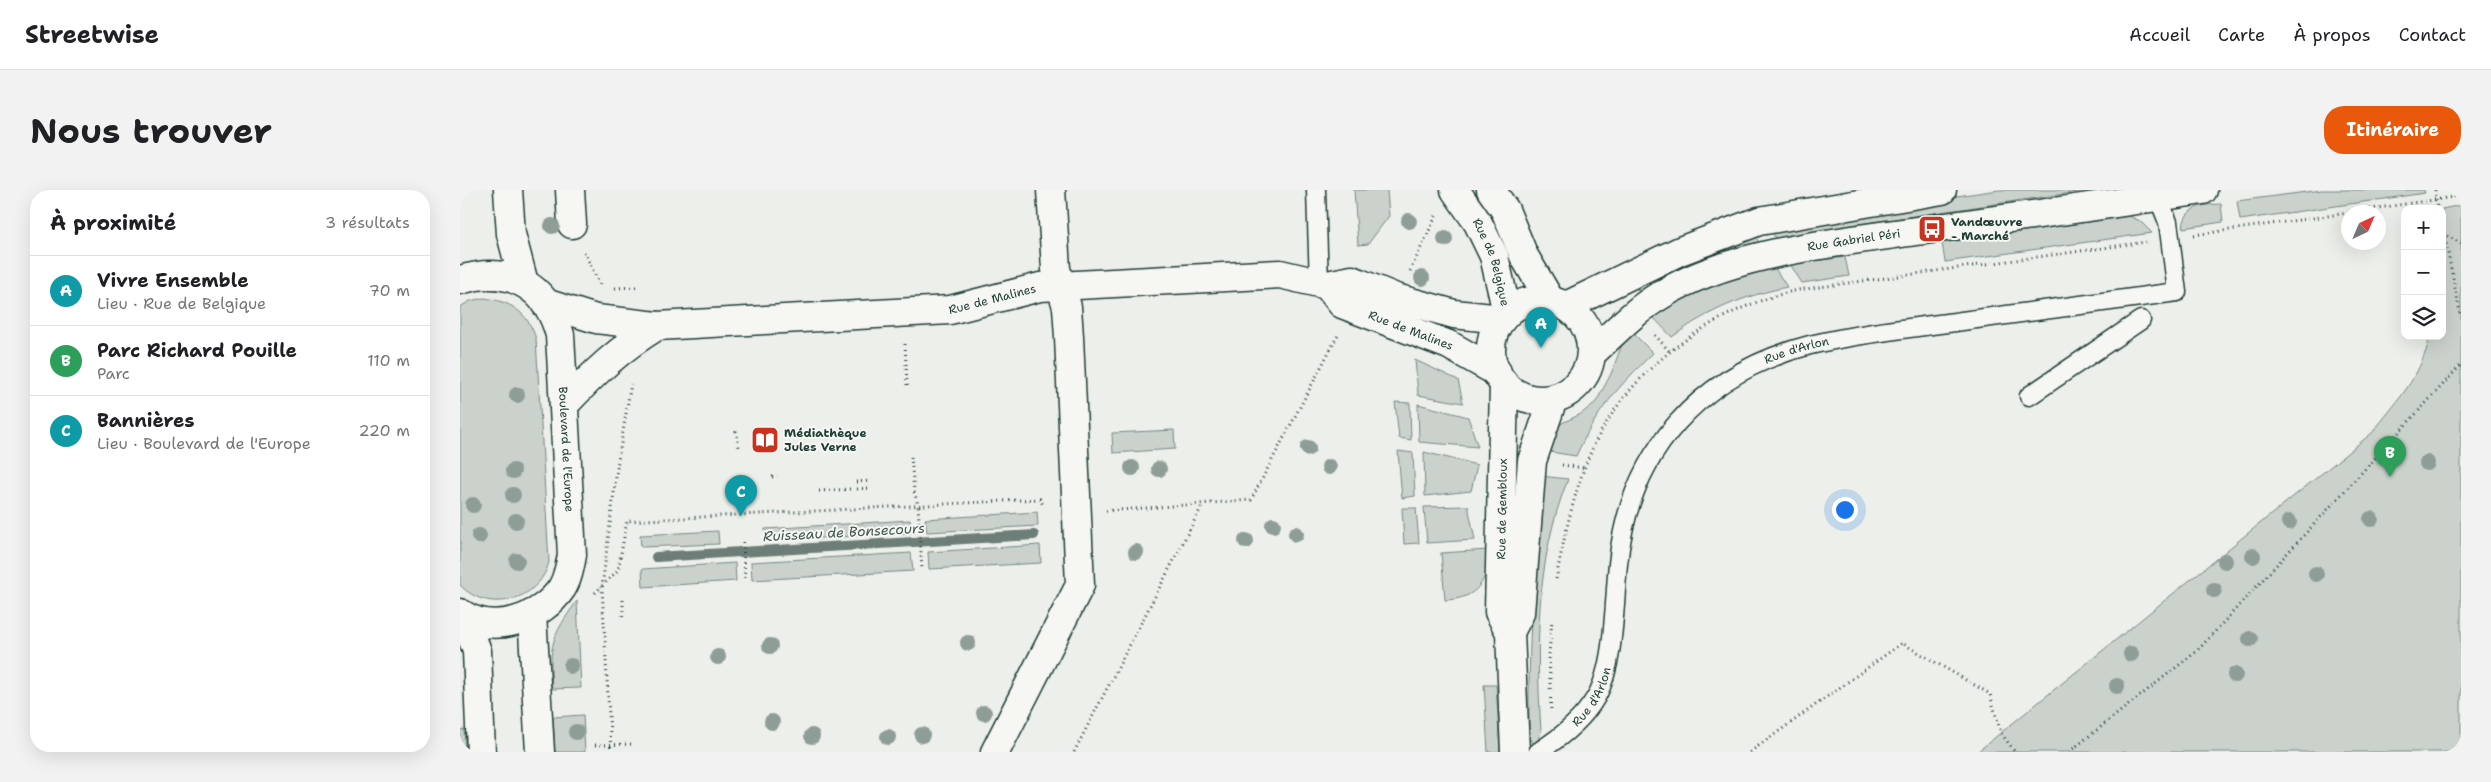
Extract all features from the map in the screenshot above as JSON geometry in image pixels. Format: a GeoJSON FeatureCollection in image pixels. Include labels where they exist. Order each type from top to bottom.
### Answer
{"type":"FeatureCollection","features":[{"type":"Feature","properties":{"kind":"street"},"geometry":{"type":"LineString","coordinates":[[508,190],[511,234],[524,283]]}},
{"type":"Feature","properties":{"kind":"street"},"geometry":{"type":"LineString","coordinates":[[570,190],[572,224]]}},
{"type":"Feature","properties":{"kind":"street"},"geometry":{"type":"LineString","coordinates":[[995,752],[1080,585],[1070,346],[1067,307],[1056,269],[1051,190]]}},
{"type":"Feature","properties":{"kind":"street"},"geometry":{"type":"LineString","coordinates":[[1490,190],[1505,210],[1524,256],[1558,303],[1577,315],[1585,326],[1590,339],[1592,353],[1584,377],[1566,394],[1554,399],[1527,398],[1500,378],[1492,359],[1491,345],[1495,331],[1504,316],[1519,304],[1534,300],[1558,303],[1680,251],[1759,221],[1942,190]]}},
{"type":"Feature","properties":{"kind":"street","name":"Rue Gabriel Péri"},"geometry":{"type":"LineString","coordinates":[[1592,353],[1637,312],[1662,294],[1705,274],[1746,260],[1832,243],[2157,194],[2203,190]]}},
{"type":"Feature","properties":{"kind":"street","name":"Rue de Belgique"},"geometry":{"type":"LineString","coordinates":[[1448,200],[1478,223],[1494,256],[1504,316]]}},
{"type":"Feature","properties":{"kind":"street","name":"Boulevard de l'Europe"},"geometry":{"type":"LineString","coordinates":[[460,280],[481,274],[504,275],[524,283],[545,303],[556,319],[560,335],[572,555],[569,572],[562,587],[551,601],[524,619],[499,623],[462,614]]}},
{"type":"Feature","properties":{"kind":"street","name":"Rue de Malines"},"geometry":{"type":"LineString","coordinates":[[545,303],[596,319],[657,326],[950,310],[1040,287],[1280,274],[1323,285],[1352,280],[1396,298],[1454,314],[1504,316]]}},
{"type":"Feature","properties":{"kind":"street","name":"Rue de Malines"},"geometry":{"type":"LineString","coordinates":[[1323,285],[1342,304],[1449,345],[1500,378]]}},
{"type":"Feature","properties":{"kind":"street","name":"Rue de Malines"},"geometry":{"type":"LineString","coordinates":[[564,406],[597,369],[636,338],[657,326]]}},
{"type":"Feature","properties":{"kind":"street","name":"Rue de Gembloux"},"geometry":{"type":"LineString","coordinates":[[1500,378],[1499,612],[1510,632],[1515,752]]}},
{"type":"Feature","properties":{"kind":"street","name":"Rue de Gembloux"},"geometry":{"type":"LineString","coordinates":[[1510,632],[1520,613],[1532,461],[1554,399]]}},
{"type":"Feature","properties":{"kind":"street","name":"Boulevard de l'Europe"},"geometry":{"type":"LineString","coordinates":[[462,614],[477,651],[481,752]]}},
{"type":"Feature","properties":{"kind":"street"},"geometry":{"type":"LineString","coordinates":[[532,614],[540,752]]}},
{"type":"Feature","properties":{"kind":"lane"},"geometry":{"type":"LineString","coordinates":[[1316,190],[1323,285]]}},
{"type":"Feature","properties":{"kind":"lane","name":"Rue d'Arlon"},"geometry":{"type":"LineString","coordinates":[[1558,739],[1596,698],[1606,671],[1620,545],[1633,495],[1643,470],[1656,448],[1700,401],[1748,369],[1810,346],[1872,333],[2178,292],[2166,213],[2157,194]]}},
{"type":"Feature","properties":{"kind":"lane"},"geometry":{"type":"LineString","coordinates":[[2029,396],[2141,320]]}},
{"type":"Feature","properties":{"kind":"lane"},"geometry":{"type":"LineString","coordinates":[[1538,752],[1558,739]]}},
{"type":"Feature","properties":{"kind":"path"},"geometry":{"type":"LineString","coordinates":[[2435,190],[2437,205]]}},
{"type":"Feature","properties":{"kind":"path"},"geometry":{"type":"LineString","coordinates":[[2386,207],[2461,196]]}},
{"type":"Feature","properties":{"kind":"path"},"geometry":{"type":"LineString","coordinates":[[1406,277],[1448,200]]}},
{"type":"Feature","properties":{"kind":"path"},"geometry":{"type":"LineString","coordinates":[[1555,584],[1584,468],[1604,426],[1638,381],[1669,351],[1720,317],[1773,296],[1798,290],[2341,214]]}},
{"type":"Feature","properties":{"kind":"path"},"geometry":{"type":"LineString","coordinates":[[572,224],[602,289]]}},
{"type":"Feature","properties":{"kind":"path"},"geometry":{"type":"LineString","coordinates":[[2446,236],[2461,244]]}},
{"type":"Feature","properties":{"kind":"path"},"geometry":{"type":"LineString","coordinates":[[2446,236],[2461,317]]}},
{"type":"Feature","properties":{"kind":"path"},"geometry":{"type":"LineString","coordinates":[[611,289],[637,287]]}},
{"type":"Feature","properties":{"kind":"path"},"geometry":{"type":"LineString","coordinates":[[903,313],[906,385]]}},
{"type":"Feature","properties":{"kind":"path"},"geometry":{"type":"LineString","coordinates":[[1106,510],[1251,500],[1340,331]]}},
{"type":"Feature","properties":{"kind":"path"},"geometry":{"type":"LineString","coordinates":[[2069,752],[2197,651],[2461,365]]}},
{"type":"Feature","properties":{"kind":"path"},"geometry":{"type":"LineString","coordinates":[[611,752],[602,587],[618,461],[632,379]]}},
{"type":"Feature","properties":{"kind":"path"},"geometry":{"type":"LineString","coordinates":[[736,431],[739,447]]}},
{"type":"Feature","properties":{"kind":"path"},"geometry":{"type":"LineString","coordinates":[[758,446],[760,432]]}},
{"type":"Feature","properties":{"kind":"path"},"geometry":{"type":"LineString","coordinates":[[911,457],[914,491],[918,505],[922,570]]}},
{"type":"Feature","properties":{"kind":"path"},"geometry":{"type":"LineString","coordinates":[[772,477],[777,476]]}},
{"type":"Feature","properties":{"kind":"path"},"geometry":{"type":"LineString","coordinates":[[856,482],[869,481]]}},
{"type":"Feature","properties":{"kind":"path"},"geometry":{"type":"LineString","coordinates":[[858,489],[870,488]]}},
{"type":"Feature","properties":{"kind":"path"},"geometry":{"type":"LineString","coordinates":[[819,491],[850,489]]}},
{"type":"Feature","properties":{"kind":"path"},"geometry":{"type":"LineString","coordinates":[[592,596],[618,570],[627,521],[1040,500],[1048,515]]}},
{"type":"Feature","properties":{"kind":"path"},"geometry":{"type":"LineString","coordinates":[[1074,752],[1204,504]]}},
{"type":"Feature","properties":{"kind":"path"},"geometry":{"type":"LineString","coordinates":[[743,542],[745,580]]}},
{"type":"Feature","properties":{"kind":"path"},"geometry":{"type":"LineString","coordinates":[[623,600],[623,616]]}},
{"type":"Feature","properties":{"kind":"path"},"geometry":{"type":"LineString","coordinates":[[1552,619],[1549,654],[1558,739]]}},
{"type":"Feature","properties":{"kind":"path"},"geometry":{"type":"LineString","coordinates":[[1750,752],[1902,643],[1990,694],[2001,733],[2015,752]]}},
{"type":"Feature","properties":{"kind":"path"},"geometry":{"type":"LineString","coordinates":[[595,745],[633,744]]}},
{"type":"Feature","properties":{"kind":"shaded area"},"geometry":{"type":"Polygon","coordinates":[[[1354,190],[1387,190],[1389,216],[1368,244],[1358,245],[1354,190]]]}},
{"type":"Feature","properties":{"kind":"shaded area"},"geometry":{"type":"Polygon","coordinates":[[[1999,190],[2090,190],[1853,225],[1776,239],[1769,227],[1886,206],[1999,190]]]}},
{"type":"Feature","properties":{"kind":"shaded area"},"geometry":{"type":"Polygon","coordinates":[[[2322,190],[2424,190],[2425,193],[2240,220],[2237,201],[2322,190]]]}},
{"type":"Feature","properties":{"kind":"shaded area"},"geometry":{"type":"Polygon","coordinates":[[[2221,204],[2223,222],[2183,228],[2184,221],[2191,211],[2201,206],[2221,204]]]}},
{"type":"Feature","properties":{"kind":"shaded area"},"geometry":{"type":"Polygon","coordinates":[[[2461,205],[2461,752],[1977,752],[2372,433],[2407,388],[2421,364],[2429,340],[2446,340],[2446,208],[2461,205]]]}},
{"type":"Feature","properties":{"kind":"shaded area"},"geometry":{"type":"Polygon","coordinates":[[[2129,216],[2140,221],[2152,233],[1945,262],[1942,243],[2129,216]]]}},
{"type":"Feature","properties":{"kind":"shaded area"},"geometry":{"type":"Polygon","coordinates":[[[1752,231],[1760,244],[1642,295],[1634,285],[1752,231]]]}},
{"type":"Feature","properties":{"kind":"shaded area"},"geometry":{"type":"Polygon","coordinates":[[[1845,257],[1849,276],[1802,283],[1790,264],[1845,257]]]}},
{"type":"Feature","properties":{"kind":"shaded area"},"geometry":{"type":"Polygon","coordinates":[[[1774,267],[1787,287],[1727,305],[1699,319],[1672,337],[1651,315],[1718,281],[1774,267]]]}},
{"type":"Feature","properties":{"kind":"shaded area"},"geometry":{"type":"Polygon","coordinates":[[[484,298],[502,302],[517,310],[528,322],[536,339],[549,562],[535,586],[524,594],[498,601],[484,600],[471,594],[460,585],[460,307],[470,301],[484,298]]]}},
{"type":"Feature","properties":{"kind":"shaded area"},"geometry":{"type":"Polygon","coordinates":[[[1632,332],[1653,353],[1629,377],[1600,412],[1576,456],[1544,451],[1551,435],[1562,423],[1581,414],[1596,402],[1611,374],[1621,347],[1632,332]]]}},
{"type":"Feature","properties":{"kind":"shaded area"},"geometry":{"type":"Polygon","coordinates":[[[1415,360],[1458,380],[1463,403],[1418,395],[1415,360]]]}},
{"type":"Feature","properties":{"kind":"shaded area"},"geometry":{"type":"Polygon","coordinates":[[[1395,402],[1410,403],[1411,440],[1399,438],[1395,402]]]}},
{"type":"Feature","properties":{"kind":"shaded area"},"geometry":{"type":"Polygon","coordinates":[[[1418,404],[1468,417],[1478,447],[1419,442],[1418,404]]]}},
{"type":"Feature","properties":{"kind":"shaded area"},"geometry":{"type":"Polygon","coordinates":[[[1174,430],[1175,449],[1113,453],[1112,433],[1174,430]]]}},
{"type":"Feature","properties":{"kind":"shaded area"},"geometry":{"type":"Polygon","coordinates":[[[1398,451],[1413,453],[1415,496],[1402,498],[1398,451]]]}},
{"type":"Feature","properties":{"kind":"shaded area"},"geometry":{"type":"Polygon","coordinates":[[[1424,452],[1477,465],[1471,491],[1425,496],[1424,452]]]}},
{"type":"Feature","properties":{"kind":"shaded area"},"geometry":{"type":"Polygon","coordinates":[[[1540,476],[1568,479],[1549,541],[1544,573],[1540,604],[1538,668],[1541,732],[1537,742],[1533,743],[1529,736],[1529,671],[1540,476]]]}},
{"type":"Feature","properties":{"kind":"shaded area"},"geometry":{"type":"Polygon","coordinates":[[[1468,506],[1475,540],[1427,543],[1424,507],[1468,506]]]}},
{"type":"Feature","properties":{"kind":"shaded area"},"geometry":{"type":"Polygon","coordinates":[[[1402,508],[1416,508],[1419,543],[1404,544],[1402,508]]]}},
{"type":"Feature","properties":{"kind":"shaded area"},"geometry":{"type":"Polygon","coordinates":[[[1037,512],[1038,526],[927,532],[925,519],[1037,512]]]}},
{"type":"Feature","properties":{"kind":"shaded area"},"geometry":{"type":"Polygon","coordinates":[[[910,520],[911,533],[766,541],[765,529],[910,520]]]}},
{"type":"Feature","properties":{"kind":"shaded area"},"geometry":{"type":"Polygon","coordinates":[[[718,531],[719,544],[641,547],[640,535],[718,531]]]}},
{"type":"Feature","properties":{"kind":"shaded area"},"geometry":{"type":"Polygon","coordinates":[[[1040,545],[1041,563],[929,569],[928,552],[1040,545]]]}},
{"type":"Feature","properties":{"kind":"shaded area"},"geometry":{"type":"Polygon","coordinates":[[[1488,550],[1488,561],[1484,579],[1479,586],[1466,596],[1445,600],[1441,553],[1488,550]]]}},
{"type":"Feature","properties":{"kind":"shaded area"},"geometry":{"type":"Polygon","coordinates":[[[911,553],[913,571],[752,580],[751,562],[911,553]]]}},
{"type":"Feature","properties":{"kind":"shaded area"},"geometry":{"type":"Polygon","coordinates":[[[735,563],[736,581],[643,587],[642,569],[735,563]]]}},
{"type":"Feature","properties":{"kind":"shaded area"},"geometry":{"type":"Polygon","coordinates":[[[577,601],[581,688],[552,689],[551,662],[554,642],[562,624],[577,601]]]}},
{"type":"Feature","properties":{"kind":"shaded area"},"geometry":{"type":"Polygon","coordinates":[[[1484,685],[1496,685],[1500,752],[1488,752],[1484,685]]]}},
{"type":"Feature","properties":{"kind":"shaded area"},"geometry":{"type":"Polygon","coordinates":[[[583,715],[585,752],[555,752],[553,717],[583,715]]]}},
{"type":"Feature","properties":{"kind":"shaded area"},"geometry":{"type":"Polygon","coordinates":[[[464,729],[465,752],[460,752],[460,730],[464,729]]]}},
{"type":"Feature","properties":{"kind":"waterway","name":"Ruisseau de Bonsecours"},"geometry":{"type":"LineString","coordinates":[[656,557],[1034,535]]}},
{"type":"Feature","properties":{"kind":"place","name":"Vandœuvre - Marché"},"geometry":{"type":"Point","coordinates":[1932,229]}},
{"type":"Feature","properties":{"kind":"place","name":"Vivre Ensemble"},"geometry":{"type":"Point","coordinates":[1541,348]}},
{"type":"Feature","properties":{"kind":"place","name":"Médiathèque Jules Verne"},"geometry":{"type":"Point","coordinates":[765,440]}},
{"type":"Feature","properties":{"kind":"place","name":"Parc Richard Pouille"},"geometry":{"type":"Point","coordinates":[2390,477]}},
{"type":"Feature","properties":{"kind":"place","name":"Bannières"},"geometry":{"type":"Point","coordinates":[741,516]}}]}
